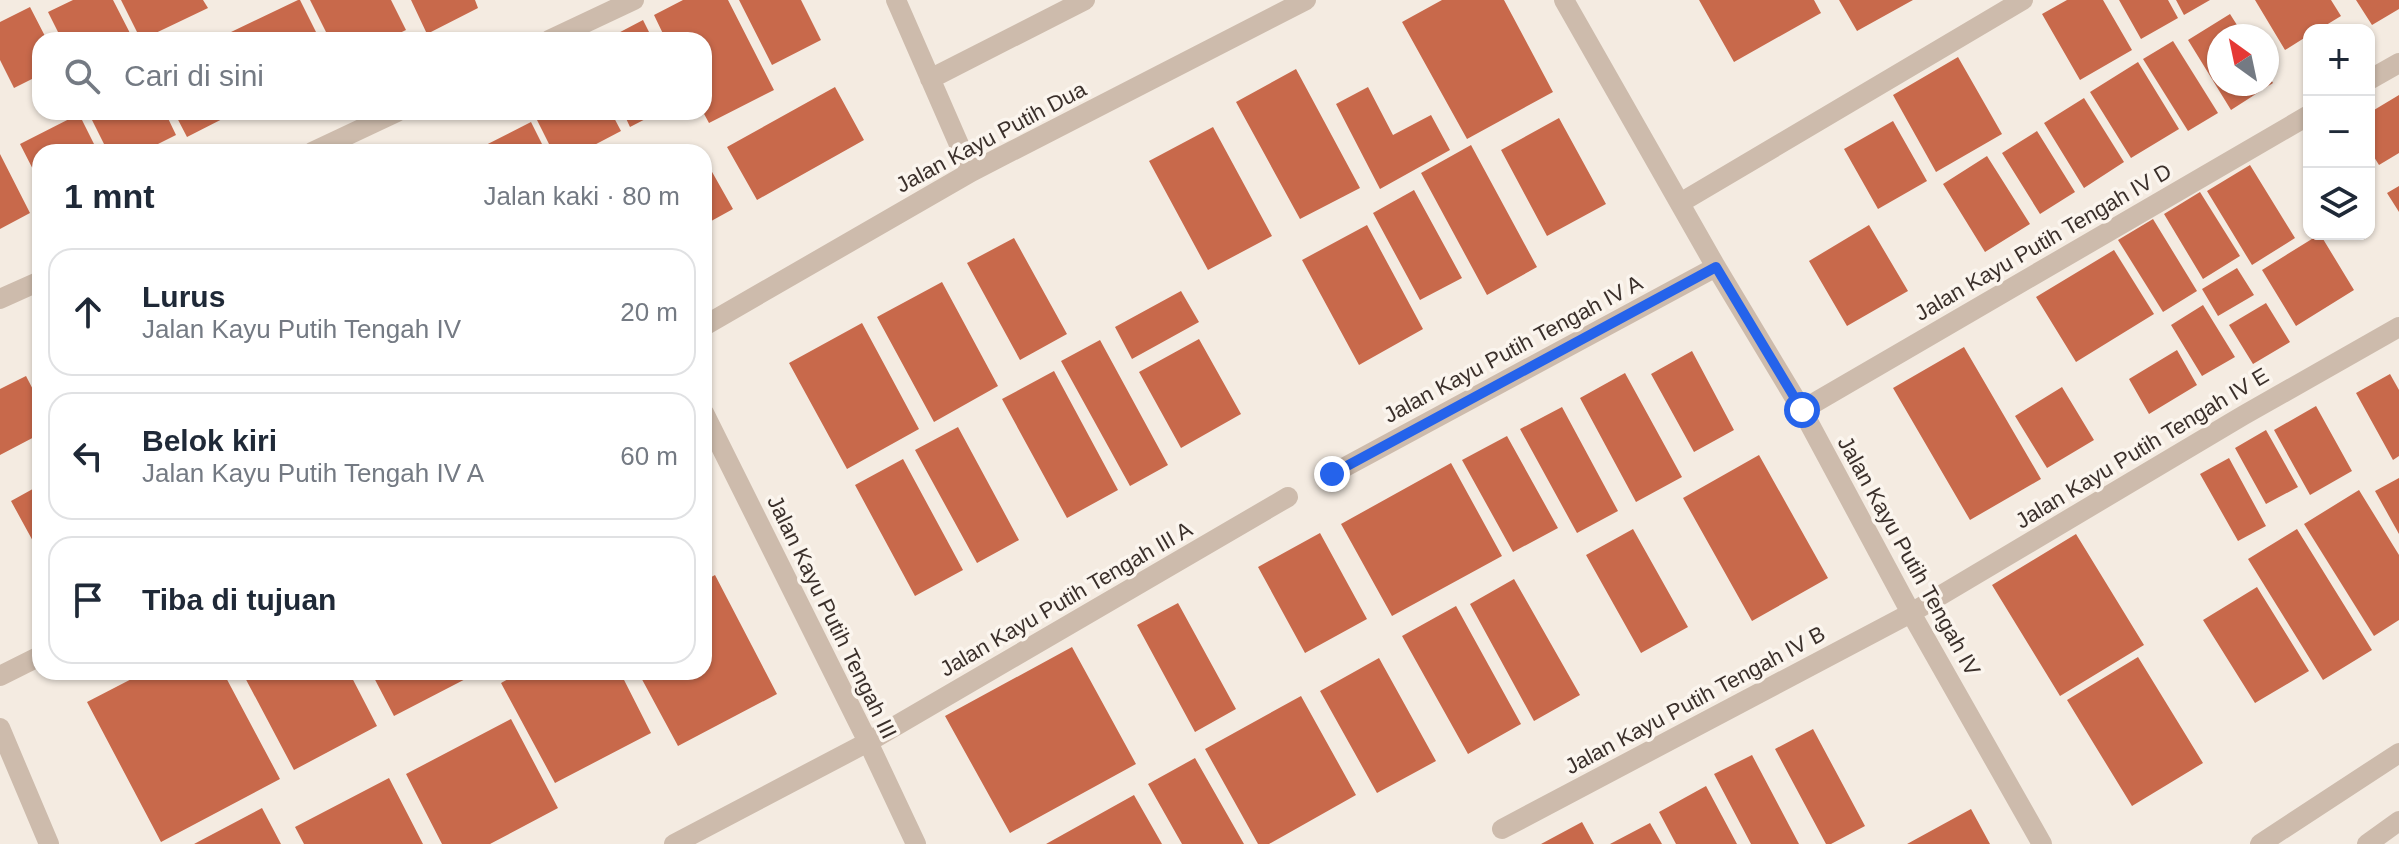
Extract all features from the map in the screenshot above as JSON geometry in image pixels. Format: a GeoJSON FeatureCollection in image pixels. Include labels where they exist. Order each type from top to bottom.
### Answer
{"type":"FeatureCollection","features":[{"type":"Feature","properties":{"kind":"street"},"geometry":{"type":"LineString","coordinates":[[566,32],[634,0]]}},
{"type":"Feature","properties":{"kind":"street"},"geometry":{"type":"LineString","coordinates":[[896,0],[971,172]]}},
{"type":"Feature","properties":{"kind":"street"},"geometry":{"type":"LineString","coordinates":[[930,79],[1085,0]]}},
{"type":"Feature","properties":{"kind":"street","name":"Jalan Kayu Putih Dua"},"geometry":{"type":"LineString","coordinates":[[712,321],[971,172],[1306,0]]}},
{"type":"Feature","properties":{"kind":"street","name":"Jalan Kayu Putih Tengah IV"},"geometry":{"type":"LineString","coordinates":[[1564,0],[1716,267],[1802,410],[1911,613],[2042,844]]}},
{"type":"Feature","properties":{"kind":"street"},"geometry":{"type":"LineString","coordinates":[[1680,203],[2023,0]]}},
{"type":"Feature","properties":{"kind":"street"},"geometry":{"type":"LineString","coordinates":[[2375,77],[2399,63]]}},
{"type":"Feature","properties":{"kind":"street","name":"Jalan Kayu Putih Tengah IV D"},"geometry":{"type":"LineString","coordinates":[[1802,410],[2303,118]]}},
{"type":"Feature","properties":{"kind":"street"},"geometry":{"type":"LineString","coordinates":[[329,144],[380,120]]}},
{"type":"Feature","properties":{"kind":"street","name":"Jalan Kayu Putih Tengah IV A"},"geometry":{"type":"LineString","coordinates":[[1332,474],[1716,267]]}},
{"type":"Feature","properties":{"kind":"street"},"geometry":{"type":"LineString","coordinates":[[0,299],[32,285]]}},
{"type":"Feature","properties":{"kind":"street","name":"Jalan Kayu Putih Tengah IV E"},"geometry":{"type":"LineString","coordinates":[[1911,613],[2244,415],[2399,327]]}},
{"type":"Feature","properties":{"kind":"street","name":"Jalan Kayu Putih Tengah III"},"geometry":{"type":"LineString","coordinates":[[712,429],[916,844]]}},
{"type":"Feature","properties":{"kind":"street","name":"Jalan Kayu Putih Tengah III A"},"geometry":{"type":"LineString","coordinates":[[674,844],[868,742],[1288,497]]}},
{"type":"Feature","properties":{"kind":"street","name":"Jalan Kayu Putih Tengah IV B"},"geometry":{"type":"LineString","coordinates":[[1502,829],[1911,613]]}},
{"type":"Feature","properties":{"kind":"street"},"geometry":{"type":"LineString","coordinates":[[0,676],[32,660]]}},
{"type":"Feature","properties":{"kind":"street"},"geometry":{"type":"LineString","coordinates":[[0,728],[49,844]]}},
{"type":"Feature","properties":{"kind":"street"},"geometry":{"type":"LineString","coordinates":[[2260,844],[2399,753]]}},
{"type":"Feature","properties":{"kind":"street"},"geometry":{"type":"LineString","coordinates":[[2367,844],[2399,821]]}},
{"type":"Feature","properties":{"kind":"building"},"geometry":{"type":"Polygon","coordinates":[[[73,0],[113,0],[129,32],[58,32],[48,12],[73,0]]]}},
{"type":"Feature","properties":{"kind":"building"},"geometry":{"type":"Polygon","coordinates":[[[121,0],[203,0],[208,8],[158,32],[137,32],[121,0]]]}},
{"type":"Feature","properties":{"kind":"building"},"geometry":{"type":"Polygon","coordinates":[[[300,0],[316,32],[231,32],[300,0]]]}},
{"type":"Feature","properties":{"kind":"building"},"geometry":{"type":"Polygon","coordinates":[[[310,0],[391,0],[406,30],[402,32],[326,32],[310,0]]]}},
{"type":"Feature","properties":{"kind":"building"},"geometry":{"type":"Polygon","coordinates":[[[411,0],[475,0],[478,8],[426,32],[411,0]]]}},
{"type":"Feature","properties":{"kind":"building"},"geometry":{"type":"Polygon","coordinates":[[[683,0],[728,0],[774,90],[709,123],[707,120],[712,120],[712,32],[662,32],[654,15],[683,0]]]}},
{"type":"Feature","properties":{"kind":"building"},"geometry":{"type":"Polygon","coordinates":[[[739,0],[801,0],[821,40],[772,65],[739,0]]]}},
{"type":"Feature","properties":{"kind":"building"},"geometry":{"type":"Polygon","coordinates":[[[1442,0],[1504,0],[1553,92],[1467,139],[1402,22],[1442,0]]]}},
{"type":"Feature","properties":{"kind":"building"},"geometry":{"type":"Polygon","coordinates":[[[1699,0],[1814,0],[1821,13],[1734,62],[1699,0]]]}},
{"type":"Feature","properties":{"kind":"building"},"geometry":{"type":"Polygon","coordinates":[[[1839,0],[1913,0],[1857,31],[1839,0]]]}},
{"type":"Feature","properties":{"kind":"building"},"geometry":{"type":"Polygon","coordinates":[[[2067,0],[2103,0],[2132,50],[2080,80],[2042,14],[2067,0]]]}},
{"type":"Feature","properties":{"kind":"building"},"geometry":{"type":"Polygon","coordinates":[[[2119,0],[2168,0],[2178,18],[2141,39],[2119,0]]]}},
{"type":"Feature","properties":{"kind":"building"},"geometry":{"type":"Polygon","coordinates":[[[2176,0],[2210,0],[2184,15],[2176,0]]]}},
{"type":"Feature","properties":{"kind":"building"},"geometry":{"type":"Polygon","coordinates":[[[2255,0],[2331,0],[2341,16],[2328,24],[2303,24],[2303,39],[2285,50],[2279,40],[2279,24],[2269,24],[2255,0]]]}},
{"type":"Feature","properties":{"kind":"building"},"geometry":{"type":"Polygon","coordinates":[[[2356,0],[2399,0],[2399,9],[2371,24],[2356,0]]]}},
{"type":"Feature","properties":{"kind":"building"},"geometry":{"type":"Polygon","coordinates":[[[30,7],[43,32],[32,32],[32,79],[14,88],[0,60],[0,22],[30,7]]]}},
{"type":"Feature","properties":{"kind":"building"},"geometry":{"type":"Polygon","coordinates":[[[2230,14],[2236,24],[2214,24],[2230,14]]]}},
{"type":"Feature","properties":{"kind":"building"},"geometry":{"type":"Polygon","coordinates":[[[643,20],[649,32],[620,32],[643,20]]]}},
{"type":"Feature","properties":{"kind":"building"},"geometry":{"type":"Polygon","coordinates":[[[2207,28],[2207,71],[2188,40],[2207,28]]]}},
{"type":"Feature","properties":{"kind":"building"},"geometry":{"type":"Polygon","coordinates":[[[2173,41],[2218,113],[2188,131],[2143,59],[2173,41]]]}},
{"type":"Feature","properties":{"kind":"building"},"geometry":{"type":"Polygon","coordinates":[[[1958,57],[2002,134],[1936,172],[1893,95],[1958,57]]]}},
{"type":"Feature","properties":{"kind":"building"},"geometry":{"type":"Polygon","coordinates":[[[2138,62],[2179,129],[2131,158],[2090,92],[2138,62]]]}},
{"type":"Feature","properties":{"kind":"building"},"geometry":{"type":"Polygon","coordinates":[[[1296,69],[1360,188],[1300,219],[1236,102],[1296,69]]]}},
{"type":"Feature","properties":{"kind":"building"},"geometry":{"type":"Polygon","coordinates":[[[835,87],[864,140],[757,200],[727,147],[835,87]]]}},
{"type":"Feature","properties":{"kind":"building"},"geometry":{"type":"Polygon","coordinates":[[[1368,87],[1393,135],[1431,115],[1450,150],[1380,189],[1336,104],[1368,87]]]}},
{"type":"Feature","properties":{"kind":"building"},"geometry":{"type":"Polygon","coordinates":[[[2399,95],[2399,153],[2379,165],[2375,159],[2375,109],[2399,95]]]}},
{"type":"Feature","properties":{"kind":"building"},"geometry":{"type":"Polygon","coordinates":[[[2222,96],[2253,96],[2231,110],[2222,96]]]}},
{"type":"Feature","properties":{"kind":"building"},"geometry":{"type":"Polygon","coordinates":[[[2084,98],[2124,162],[2084,188],[2044,123],[2084,98]]]}},
{"type":"Feature","properties":{"kind":"building"},"geometry":{"type":"Polygon","coordinates":[[[1559,118],[1606,204],[1547,236],[1501,150],[1559,118]]]}},
{"type":"Feature","properties":{"kind":"building"},"geometry":{"type":"Polygon","coordinates":[[[67,120],[82,120],[94,144],[32,144],[32,167],[20,144],[67,120]]]}},
{"type":"Feature","properties":{"kind":"building"},"geometry":{"type":"Polygon","coordinates":[[[92,120],[169,120],[176,135],[158,144],[104,144],[92,120]]]}},
{"type":"Feature","properties":{"kind":"building"},"geometry":{"type":"Polygon","coordinates":[[[178,120],[220,120],[187,137],[178,120]]]}},
{"type":"Feature","properties":{"kind":"building"},"geometry":{"type":"Polygon","coordinates":[[[537,120],[615,120],[621,131],[596,144],[549,144],[537,120]]]}},
{"type":"Feature","properties":{"kind":"building"},"geometry":{"type":"Polygon","coordinates":[[[627,120],[644,120],[630,127],[627,120]]]}},
{"type":"Feature","properties":{"kind":"building"},"geometry":{"type":"Polygon","coordinates":[[[1893,121],[1927,181],[1878,209],[1844,149],[1893,121]]]}},
{"type":"Feature","properties":{"kind":"building"},"geometry":{"type":"Polygon","coordinates":[[[531,122],[542,144],[488,144],[531,122]]]}},
{"type":"Feature","properties":{"kind":"building"},"geometry":{"type":"Polygon","coordinates":[[[1213,127],[1272,236],[1208,270],[1149,161],[1213,127]]]}},
{"type":"Feature","properties":{"kind":"building"},"geometry":{"type":"Polygon","coordinates":[[[2037,131],[2075,192],[2040,214],[2002,153],[2037,131]]]}},
{"type":"Feature","properties":{"kind":"building"},"geometry":{"type":"Polygon","coordinates":[[[1471,145],[1537,267],[1487,295],[1421,173],[1471,145]]]}},
{"type":"Feature","properties":{"kind":"building"},"geometry":{"type":"Polygon","coordinates":[[[0,154],[30,213],[0,229],[0,154]]]}},
{"type":"Feature","properties":{"kind":"building"},"geometry":{"type":"Polygon","coordinates":[[[1987,156],[2030,224],[1985,252],[1943,184],[1987,156]]]}},
{"type":"Feature","properties":{"kind":"building"},"geometry":{"type":"Polygon","coordinates":[[[2250,165],[2295,238],[2252,265],[2207,191],[2250,165]]]}},
{"type":"Feature","properties":{"kind":"building"},"geometry":{"type":"Polygon","coordinates":[[[712,172],[733,209],[712,221],[712,172]]]}},
{"type":"Feature","properties":{"kind":"building"},"geometry":{"type":"Polygon","coordinates":[[[2399,186],[2399,212],[2387,193],[2399,186]]]}},
{"type":"Feature","properties":{"kind":"building"},"geometry":{"type":"Polygon","coordinates":[[[1414,190],[1462,278],[1420,300],[1373,213],[1414,190]]]}},
{"type":"Feature","properties":{"kind":"building"},"geometry":{"type":"Polygon","coordinates":[[[2200,192],[2240,256],[2203,279],[2164,214],[2200,192]]]}},
{"type":"Feature","properties":{"kind":"building"},"geometry":{"type":"Polygon","coordinates":[[[2153,219],[2197,291],[2163,312],[2118,240],[2153,219]]]}},
{"type":"Feature","properties":{"kind":"building"},"geometry":{"type":"Polygon","coordinates":[[[1367,225],[1423,329],[1359,365],[1302,260],[1367,225]]]}},
{"type":"Feature","properties":{"kind":"building"},"geometry":{"type":"Polygon","coordinates":[[[1869,225],[1908,291],[1847,326],[1809,261],[1869,225]]]}},
{"type":"Feature","properties":{"kind":"building"},"geometry":{"type":"Polygon","coordinates":[[[1014,238],[1067,334],[1020,360],[967,263],[1014,238]]]}},
{"type":"Feature","properties":{"kind":"building"},"geometry":{"type":"Polygon","coordinates":[[[2310,240],[2324,240],[2354,290],[2296,326],[2262,270],[2310,240]]]}},
{"type":"Feature","properties":{"kind":"building"},"geometry":{"type":"Polygon","coordinates":[[[2114,250],[2154,314],[2076,362],[2036,297],[2114,250]]]}},
{"type":"Feature","properties":{"kind":"building"},"geometry":{"type":"Polygon","coordinates":[[[2237,268],[2254,295],[2218,316],[2202,289],[2237,268]]]}},
{"type":"Feature","properties":{"kind":"building"},"geometry":{"type":"Polygon","coordinates":[[[942,282],[998,386],[934,422],[877,317],[942,282]]]}},
{"type":"Feature","properties":{"kind":"building"},"geometry":{"type":"Polygon","coordinates":[[[1181,291],[1199,322],[1132,359],[1115,327],[1181,291]]]}},
{"type":"Feature","properties":{"kind":"building"},"geometry":{"type":"Polygon","coordinates":[[[2266,303],[2290,342],[2253,364],[2229,325],[2266,303]]]}},
{"type":"Feature","properties":{"kind":"building"},"geometry":{"type":"Polygon","coordinates":[[[2203,305],[2235,357],[2202,376],[2171,325],[2203,305]]]}},
{"type":"Feature","properties":{"kind":"building"},"geometry":{"type":"Polygon","coordinates":[[[862,323],[919,429],[847,469],[789,363],[862,323]]]}},
{"type":"Feature","properties":{"kind":"building"},"geometry":{"type":"Polygon","coordinates":[[[1199,339],[1241,414],[1181,448],[1139,372],[1199,339]]]}},
{"type":"Feature","properties":{"kind":"building"},"geometry":{"type":"Polygon","coordinates":[[[1100,340],[1168,465],[1130,486],[1061,361],[1100,340]]]}},
{"type":"Feature","properties":{"kind":"building"},"geometry":{"type":"Polygon","coordinates":[[[1964,347],[2041,479],[1970,520],[1893,388],[1964,347]]]}},
{"type":"Feature","properties":{"kind":"building"},"geometry":{"type":"Polygon","coordinates":[[[2177,350],[2197,385],[2149,414],[2129,379],[2177,350]]]}},
{"type":"Feature","properties":{"kind":"building"},"geometry":{"type":"Polygon","coordinates":[[[1692,351],[1734,430],[1694,452],[1651,374],[1692,351]]]}},
{"type":"Feature","properties":{"kind":"building"},"geometry":{"type":"Polygon","coordinates":[[[1054,371],[1118,490],[1067,518],[1002,399],[1054,371]]]}},
{"type":"Feature","properties":{"kind":"building"},"geometry":{"type":"Polygon","coordinates":[[[1625,373],[1682,477],[1636,502],[1580,398],[1625,373]]]}},
{"type":"Feature","properties":{"kind":"building"},"geometry":{"type":"Polygon","coordinates":[[[2390,374],[2399,390],[2399,456],[2393,460],[2356,393],[2390,374]]]}},
{"type":"Feature","properties":{"kind":"building"},"geometry":{"type":"Polygon","coordinates":[[[26,376],[32,388],[32,438],[0,455],[0,389],[26,376]]]}},
{"type":"Feature","properties":{"kind":"building"},"geometry":{"type":"Polygon","coordinates":[[[2062,387],[2094,440],[2047,468],[2015,416],[2062,387]]]}},
{"type":"Feature","properties":{"kind":"building"},"geometry":{"type":"Polygon","coordinates":[[[2316,406],[2352,471],[2310,495],[2274,430],[2316,406]]]}},
{"type":"Feature","properties":{"kind":"building"},"geometry":{"type":"Polygon","coordinates":[[[1562,407],[1618,511],[1577,533],[1520,429],[1562,407]]]}},
{"type":"Feature","properties":{"kind":"building"},"geometry":{"type":"Polygon","coordinates":[[[958,427],[1019,540],[977,563],[915,450],[958,427]]]}},
{"type":"Feature","properties":{"kind":"building"},"geometry":{"type":"Polygon","coordinates":[[[2266,430],[2298,487],[2266,504],[2235,448],[2266,430]]]}},
{"type":"Feature","properties":{"kind":"building"},"geometry":{"type":"Polygon","coordinates":[[[1507,436],[1558,528],[1513,552],[1462,460],[1507,436]]]}},
{"type":"Feature","properties":{"kind":"building"},"geometry":{"type":"Polygon","coordinates":[[[1759,455],[1828,578],[1752,621],[1683,498],[1759,455]]]}},
{"type":"Feature","properties":{"kind":"building"},"geometry":{"type":"Polygon","coordinates":[[[2229,458],[2266,526],[2238,541],[2200,474],[2229,458]]]}},
{"type":"Feature","properties":{"kind":"building"},"geometry":{"type":"Polygon","coordinates":[[[903,459],[963,570],[915,596],[855,485],[903,459]]]}},
{"type":"Feature","properties":{"kind":"building"},"geometry":{"type":"Polygon","coordinates":[[[1451,463],[1502,556],[1392,616],[1341,524],[1451,463]]]}},
{"type":"Feature","properties":{"kind":"building"},"geometry":{"type":"Polygon","coordinates":[[[2399,478],[2399,534],[2375,491],[2399,478]]]}},
{"type":"Feature","properties":{"kind":"building"},"geometry":{"type":"Polygon","coordinates":[[[32,489],[32,539],[11,501],[32,489]]]}},
{"type":"Feature","properties":{"kind":"building"},"geometry":{"type":"Polygon","coordinates":[[[2359,490],[2399,555],[2399,620],[2374,636],[2304,524],[2359,490]]]}},
{"type":"Feature","properties":{"kind":"building"},"geometry":{"type":"Polygon","coordinates":[[[1633,529],[1688,627],[1641,653],[1586,555],[1633,529]]]}},
{"type":"Feature","properties":{"kind":"building"},"geometry":{"type":"Polygon","coordinates":[[[2297,529],[2372,650],[2323,680],[2248,559],[2297,529]]]}},
{"type":"Feature","properties":{"kind":"building"},"geometry":{"type":"Polygon","coordinates":[[[1320,533],[1367,619],[1305,653],[1258,567],[1320,533]]]}},
{"type":"Feature","properties":{"kind":"building"},"geometry":{"type":"Polygon","coordinates":[[[2076,534],[2144,645],[2060,696],[1992,585],[2076,534]]]}},
{"type":"Feature","properties":{"kind":"building"},"geometry":{"type":"Polygon","coordinates":[[[715,575],[777,694],[678,746],[642,680],[712,680],[712,577],[715,575]]]}},
{"type":"Feature","properties":{"kind":"building"},"geometry":{"type":"Polygon","coordinates":[[[1514,579],[1580,695],[1534,721],[1470,604],[1514,579]]]}},
{"type":"Feature","properties":{"kind":"building"},"geometry":{"type":"Polygon","coordinates":[[[2257,587],[2309,671],[2255,703],[2203,620],[2257,587]]]}},
{"type":"Feature","properties":{"kind":"building"},"geometry":{"type":"Polygon","coordinates":[[[1178,603],[1236,709],[1195,732],[1137,625],[1178,603]]]}},
{"type":"Feature","properties":{"kind":"building"},"geometry":{"type":"Polygon","coordinates":[[[1456,606],[1521,724],[1468,754],[1402,636],[1456,606]]]}},
{"type":"Feature","properties":{"kind":"building"},"geometry":{"type":"Polygon","coordinates":[[[1072,647],[1136,764],[1010,833],[945,716],[1072,647]]]}},
{"type":"Feature","properties":{"kind":"building"},"geometry":{"type":"Polygon","coordinates":[[[2138,657],[2203,763],[2132,806],[2067,700],[2138,657]]]}},
{"type":"Feature","properties":{"kind":"building"},"geometry":{"type":"Polygon","coordinates":[[[1379,658],[1436,761],[1377,793],[1320,691],[1379,658]]]}},
{"type":"Feature","properties":{"kind":"building"},"geometry":{"type":"Polygon","coordinates":[[[130,680],[227,680],[280,779],[161,842],[87,702],[130,680]]]}},
{"type":"Feature","properties":{"kind":"building"},"geometry":{"type":"Polygon","coordinates":[[[246,680],[353,680],[377,726],[294,770],[246,680]]]}},
{"type":"Feature","properties":{"kind":"building"},"geometry":{"type":"Polygon","coordinates":[[[375,680],[464,680],[394,716],[375,680]]]}},
{"type":"Feature","properties":{"kind":"building"},"geometry":{"type":"Polygon","coordinates":[[[506,680],[624,680],[651,733],[555,783],[501,683],[506,680]]]}},
{"type":"Feature","properties":{"kind":"building"},"geometry":{"type":"Polygon","coordinates":[[[1301,696],[1356,795],[1269,844],[1258,844],[1205,749],[1301,696]]]}},
{"type":"Feature","properties":{"kind":"building"},"geometry":{"type":"Polygon","coordinates":[[[511,719],[558,808],[490,844],[442,844],[406,774],[511,719]]]}},
{"type":"Feature","properties":{"kind":"building"},"geometry":{"type":"Polygon","coordinates":[[[1813,729],[1865,826],[1831,844],[1826,844],[1775,749],[1813,729]]]}},
{"type":"Feature","properties":{"kind":"building"},"geometry":{"type":"Polygon","coordinates":[[[1752,755],[1799,844],[1751,844],[1714,774],[1752,755]]]}},
{"type":"Feature","properties":{"kind":"building"},"geometry":{"type":"Polygon","coordinates":[[[1195,758],[1244,844],[1182,844],[1148,784],[1195,758]]]}},
{"type":"Feature","properties":{"kind":"building"},"geometry":{"type":"Polygon","coordinates":[[[389,778],[423,844],[304,844],[295,827],[389,778]]]}},
{"type":"Feature","properties":{"kind":"building"},"geometry":{"type":"Polygon","coordinates":[[[1706,786],[1737,844],[1676,844],[1659,812],[1706,786]]]}},
{"type":"Feature","properties":{"kind":"building"},"geometry":{"type":"Polygon","coordinates":[[[1134,795],[1162,844],[1046,844],[1134,795]]]}},
{"type":"Feature","properties":{"kind":"building"},"geometry":{"type":"Polygon","coordinates":[[[262,808],[281,844],[194,844],[262,808]]]}},
{"type":"Feature","properties":{"kind":"building"},"geometry":{"type":"Polygon","coordinates":[[[1971,809],[1990,844],[1907,844],[1971,809]]]}},
{"type":"Feature","properties":{"kind":"building"},"geometry":{"type":"Polygon","coordinates":[[[1582,822],[1594,844],[1541,844],[1582,822]]]}},
{"type":"Feature","properties":{"kind":"building"},"geometry":{"type":"Polygon","coordinates":[[[1650,823],[1662,844],[1610,844],[1650,823]]]}},
{"type":"Feature","properties":{"kind":"route"},"geometry":{"type":"LineString","coordinates":[[1332,474],[1716,267],[1802,410]]}}]}
